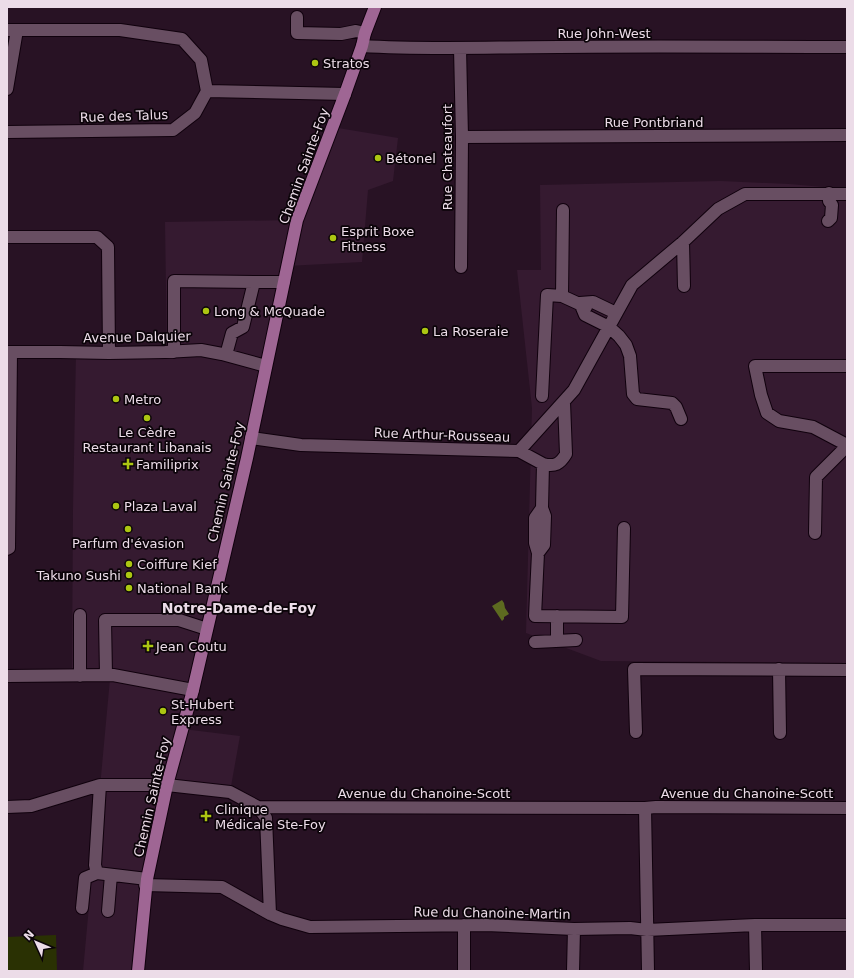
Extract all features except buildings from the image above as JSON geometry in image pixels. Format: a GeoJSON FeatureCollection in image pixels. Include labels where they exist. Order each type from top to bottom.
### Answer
{"type":"FeatureCollection","features":[{"type":"Feature","properties":{"kind":"main road","name":"Chemin Sainte-Foy"},"geometry":{"type":"LineString","coordinates":[[138,971],[146,882],[167,785],[194,690],[251,438],[297,220],[362,46],[365,33],[375,7]]}},
{"type":"Feature","properties":{"kind":"street"},"geometry":{"type":"LineString","coordinates":[[298,17],[297,33],[341,34],[356,31],[365,33]]}},
{"type":"Feature","properties":{"kind":"street"},"geometry":{"type":"LineString","coordinates":[[7,89],[12,30],[120,30],[182,39],[201,60],[207,92],[344,94]]}},
{"type":"Feature","properties":{"kind":"street","name":"Rue John-West"},"geometry":{"type":"LineString","coordinates":[[362,46],[460,48],[617,46],[847,47]]}},
{"type":"Feature","properties":{"kind":"street","name":"Rue Chateaufort"},"geometry":{"type":"LineString","coordinates":[[460,48],[462,138],[461,267]]}},
{"type":"Feature","properties":{"kind":"street","name":"Rue des Talus"},"geometry":{"type":"LineString","coordinates":[[7,132],[173,130],[195,113],[207,92]]}},
{"type":"Feature","properties":{"kind":"street","name":"Rue Pontbriand"},"geometry":{"type":"LineString","coordinates":[[462,138],[847,135]]}},
{"type":"Feature","properties":{"kind":"street","name":"Rue Arthur-Rousseau"},"geometry":{"type":"LineString","coordinates":[[251,438],[301,445],[519,451],[574,390],[632,285],[683,242],[718,209],[745,194],[829,197],[847,194]]}},
{"type":"Feature","properties":{"kind":"street"},"geometry":{"type":"LineString","coordinates":[[828,225],[825,218],[826,205],[829,197]]}},
{"type":"Feature","properties":{"kind":"street"},"geometry":{"type":"LineString","coordinates":[[562,296],[563,210]]}},
{"type":"Feature","properties":{"kind":"street"},"geometry":{"type":"LineString","coordinates":[[7,237],[97,237],[108,247],[109,353]]}},
{"type":"Feature","properties":{"kind":"street"},"geometry":{"type":"LineString","coordinates":[[683,242],[684,286]]}},
{"type":"Feature","properties":{"kind":"street"},"geometry":{"type":"LineString","coordinates":[[174,352],[174,281],[284,282]]}},
{"type":"Feature","properties":{"kind":"street"},"geometry":{"type":"LineString","coordinates":[[226,355],[232,333],[243,327],[254,282]]}},
{"type":"Feature","properties":{"kind":"street"},"geometry":{"type":"LineString","coordinates":[[542,396],[547,296],[562,296],[580,303],[585,315],[612,320],[619,336],[626,345],[630,356],[633,394],[637,399],[672,402],[681,419]]}},
{"type":"Feature","properties":{"kind":"street","name":"Avenue Dalquier"},"geometry":{"type":"LineString","coordinates":[[9,352],[109,353],[201,350],[266,366]]}},
{"type":"Feature","properties":{"kind":"street"},"geometry":{"type":"LineString","coordinates":[[7,549],[9,548],[9,352]]}},
{"type":"Feature","properties":{"kind":"street"},"geometry":{"type":"LineString","coordinates":[[816,533],[816,477],[847,445],[813,427],[779,421],[767,413],[761,395],[755,366],[847,366]]}},
{"type":"Feature","properties":{"kind":"street"},"geometry":{"type":"LineString","coordinates":[[519,451],[543,464],[557,464],[562,460],[566,454],[564,402]]}},
{"type":"Feature","properties":{"kind":"street"},"geometry":{"type":"LineString","coordinates":[[543,464],[542,508],[535,518],[535,543],[538,553],[535,616],[622,617],[624,528]]}},
{"type":"Feature","properties":{"kind":"street"},"geometry":{"type":"LineString","coordinates":[[80,615],[80,676]]}},
{"type":"Feature","properties":{"kind":"street"},"geometry":{"type":"LineString","coordinates":[[557,616],[557,641]]}},
{"type":"Feature","properties":{"kind":"street"},"geometry":{"type":"LineString","coordinates":[[106,676],[105,620],[179,620],[207,629]]}},
{"type":"Feature","properties":{"kind":"street"},"geometry":{"type":"LineString","coordinates":[[534,642],[576,640]]}},
{"type":"Feature","properties":{"kind":"street"},"geometry":{"type":"LineString","coordinates":[[636,732],[634,669],[847,670]]}},
{"type":"Feature","properties":{"kind":"street"},"geometry":{"type":"LineString","coordinates":[[779,669],[780,733]]}},
{"type":"Feature","properties":{"kind":"street"},"geometry":{"type":"LineString","coordinates":[[7,676],[113,676],[194,690]]}},
{"type":"Feature","properties":{"kind":"street"},"geometry":{"type":"LineString","coordinates":[[82,908],[85,878],[97,873],[95,865],[100,785]]}},
{"type":"Feature","properties":{"kind":"street","name":"Avenue du Chanoine-Scott"},"geometry":{"type":"LineString","coordinates":[[7,807],[31,806],[100,785],[167,785],[230,792],[258,807],[847,808]]}},
{"type":"Feature","properties":{"kind":"street"},"geometry":{"type":"LineString","coordinates":[[258,807],[266,818],[270,914]]}},
{"type":"Feature","properties":{"kind":"street"},"geometry":{"type":"LineString","coordinates":[[645,808],[648,971]]}},
{"type":"Feature","properties":{"kind":"street","name":"Rue du Chanoine-Martin"},"geometry":{"type":"LineString","coordinates":[[97,873],[146,882],[222,887],[270,914],[310,927],[464,925],[574,929],[630,928],[647,930],[755,925],[847,925]]}},
{"type":"Feature","properties":{"kind":"street"},"geometry":{"type":"LineString","coordinates":[[108,911],[111,875]]}},
{"type":"Feature","properties":{"kind":"street"},"geometry":{"type":"LineString","coordinates":[[464,925],[464,971]]}},
{"type":"Feature","properties":{"kind":"street"},"geometry":{"type":"LineString","coordinates":[[755,925],[756,971]]}},
{"type":"Feature","properties":{"kind":"street"},"geometry":{"type":"LineString","coordinates":[[573,971],[574,929]]}},
{"type":"Feature","properties":{"kind":"shaded area"},"geometry":{"type":"Polygon","coordinates":[[[332,127],[398,138],[393,181],[368,190],[362,262],[287,266],[183,729],[240,736],[230,792],[167,785],[138,971],[83,971],[111,668],[72,668],[76,352],[167,358],[165,222],[297,220],[332,127]]]}},
{"type":"Feature","properties":{"kind":"shaded area"},"geometry":{"type":"Polygon","coordinates":[[[721,181],[789,184],[847,189],[847,663],[601,661],[526,633],[532,408],[517,270],[541,270],[540,185],[721,181]]]}},
{"type":"Feature","properties":{"kind":"shaded area"},"geometry":{"type":"Polygon","coordinates":[[[502,600],[509,614],[504,617],[502,621],[492,606],[502,600]]]}},
{"type":"Feature","properties":{"kind":"shaded area"},"geometry":{"type":"Polygon","coordinates":[[[56,935],[57,971],[7,971],[7,937],[56,935]]]}},
{"type":"Feature","properties":{"kind":"place","name":"Stratos"},"geometry":{"type":"Point","coordinates":[315,63]}},
{"type":"Feature","properties":{"kind":"place","name":"Bétonel"},"geometry":{"type":"Point","coordinates":[378,158]}},
{"type":"Feature","properties":{"kind":"place","name":"Esprit Boxe Fitness"},"geometry":{"type":"Point","coordinates":[333,238]}},
{"type":"Feature","properties":{"kind":"place","name":"Long & McQuade"},"geometry":{"type":"Point","coordinates":[206,311]}},
{"type":"Feature","properties":{"kind":"place","name":"La Roseraie"},"geometry":{"type":"Point","coordinates":[425,331]}},
{"type":"Feature","properties":{"kind":"place","name":"Metro"},"geometry":{"type":"Point","coordinates":[116,399]}},
{"type":"Feature","properties":{"kind":"place","name":"Le Cèdre Restaurant Libanais"},"geometry":{"type":"Point","coordinates":[147,418]}},
{"type":"Feature","properties":{"kind":"place","name":"Familiprix"},"geometry":{"type":"Point","coordinates":[128,464]}},
{"type":"Feature","properties":{"kind":"place","name":"Plaza Laval"},"geometry":{"type":"Point","coordinates":[116,506]}},
{"type":"Feature","properties":{"kind":"place","name":"Parfum d'évasion"},"geometry":{"type":"Point","coordinates":[128,529]}},
{"type":"Feature","properties":{"kind":"place","name":"Coiffure Kief"},"geometry":{"type":"Point","coordinates":[129,564]}},
{"type":"Feature","properties":{"kind":"place","name":"Takuno Sushi"},"geometry":{"type":"Point","coordinates":[129,575]}},
{"type":"Feature","properties":{"kind":"place","name":"National Bank"},"geometry":{"type":"Point","coordinates":[129,588]}},
{"type":"Feature","properties":{"kind":"place","name":"Jean Coutu"},"geometry":{"type":"Point","coordinates":[148,646]}},
{"type":"Feature","properties":{"kind":"place","name":"St-Hubert Express"},"geometry":{"type":"Point","coordinates":[163,711]}},
{"type":"Feature","properties":{"kind":"place","name":"Clinique Médicale Ste-Foy"},"geometry":{"type":"Point","coordinates":[206,816]}},
{"type":"Feature","properties":{"kind":"district","name":"Notre-Dame-de-Foy"},"geometry":{"type":"Point","coordinates":[239,608]}}]}
